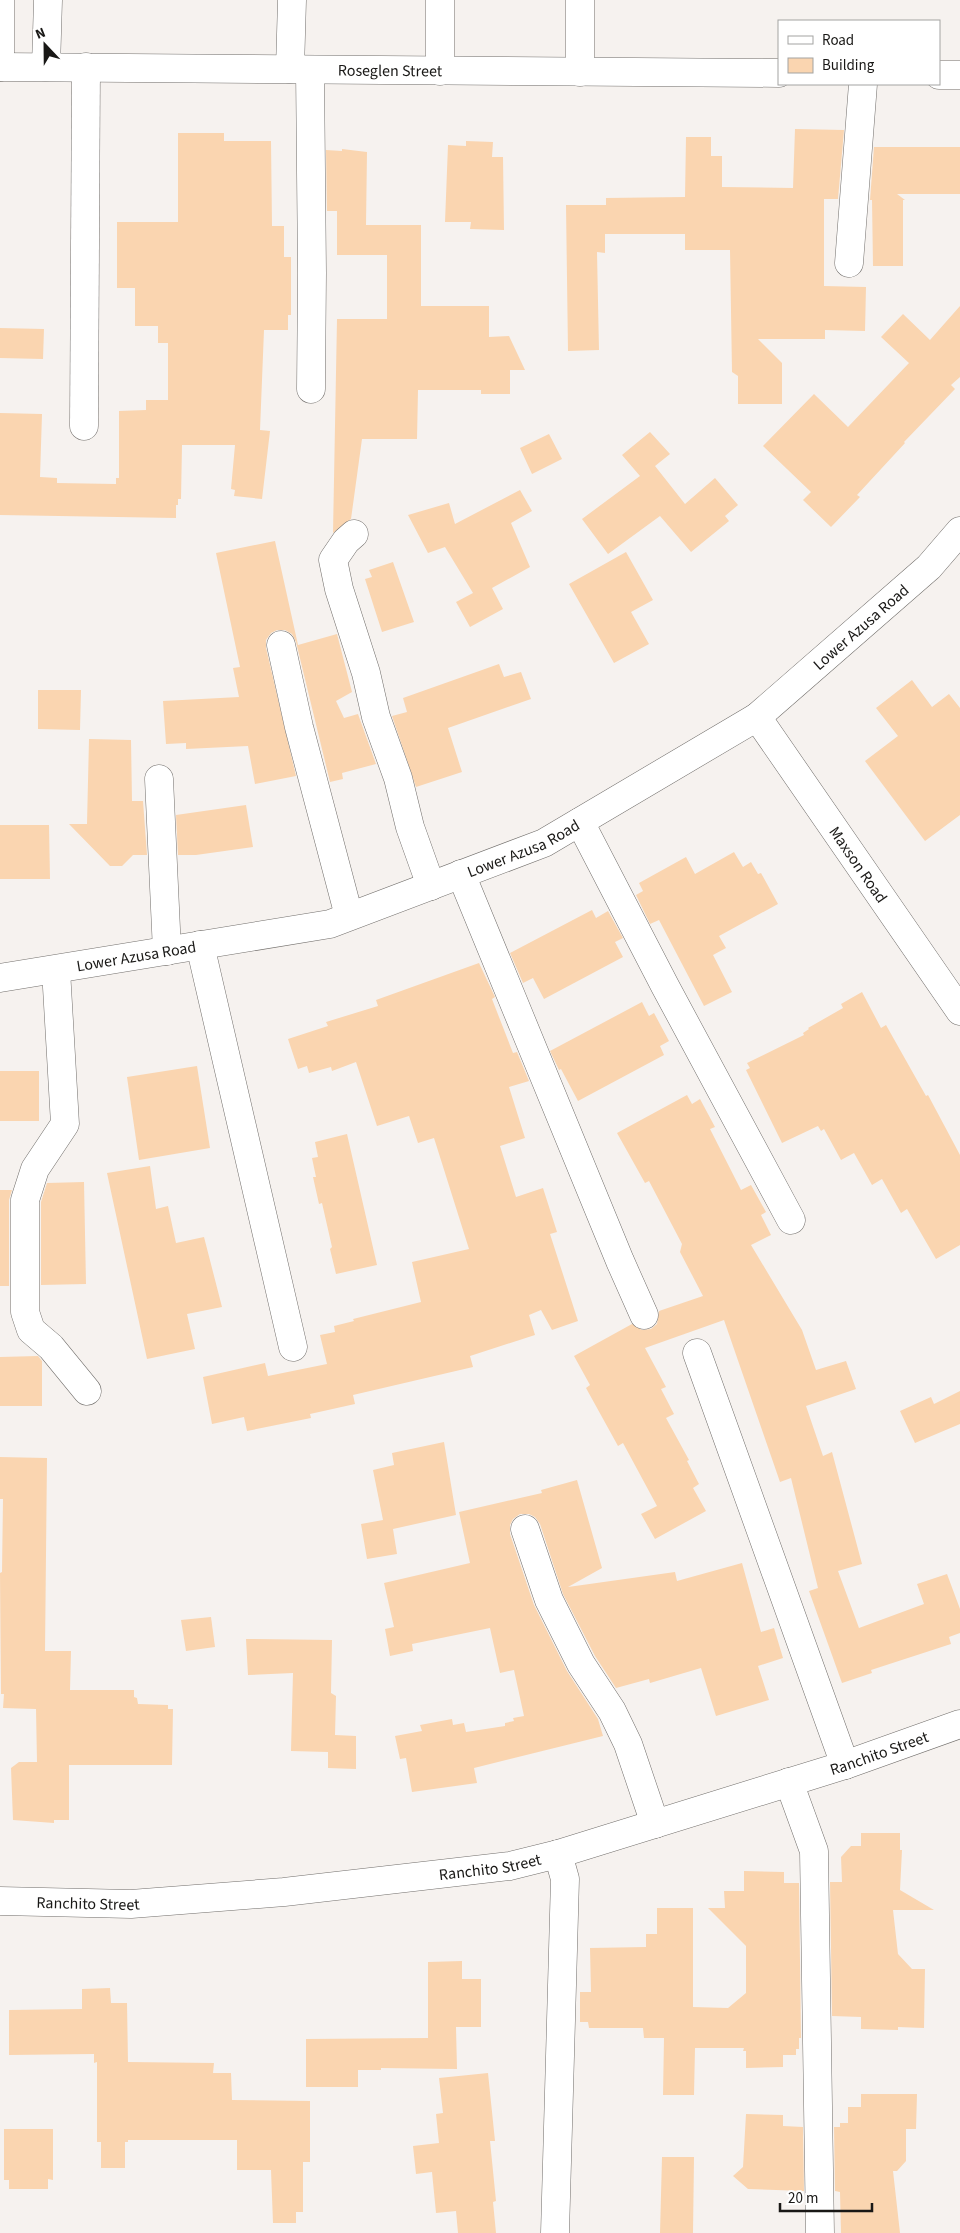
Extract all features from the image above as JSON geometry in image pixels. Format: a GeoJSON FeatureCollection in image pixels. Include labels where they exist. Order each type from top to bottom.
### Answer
{"type":"FeatureCollection","features":[{"type":"Feature","properties":{"kind":"street"},"geometry":{"type":"LineString","coordinates":[[0,0],[0,67]]}},
{"type":"Feature","properties":{"kind":"street"},"geometry":{"type":"LineString","coordinates":[[46,67],[48,0]]}},
{"type":"Feature","properties":{"kind":"street"},"geometry":{"type":"LineString","coordinates":[[292,0],[300,70],[312,273],[311,389]]}},
{"type":"Feature","properties":{"kind":"street"},"geometry":{"type":"LineString","coordinates":[[440,0],[440,71]]}},
{"type":"Feature","properties":{"kind":"street"},"geometry":{"type":"LineString","coordinates":[[580,0],[580,72]]}},
{"type":"Feature","properties":{"kind":"street","name":"Roseglen Street"},"geometry":{"type":"LineString","coordinates":[[0,67],[778,73]]}},
{"type":"Feature","properties":{"kind":"street"},"geometry":{"type":"LineString","coordinates":[[84,426],[86,68]]}},
{"type":"Feature","properties":{"kind":"street"},"geometry":{"type":"LineString","coordinates":[[940,75],[960,75]]}},
{"type":"Feature","properties":{"kind":"street"},"geometry":{"type":"LineString","coordinates":[[849,262],[863,85]]}},
{"type":"Feature","properties":{"kind":"street","name":"Lower Azusa Road"},"geometry":{"type":"LineString","coordinates":[[0,978],[330,924],[544,843],[757,717],[929,567],[960,531]]}},
{"type":"Feature","properties":{"kind":"street"},"geometry":{"type":"LineString","coordinates":[[354,534],[346,541],[332,560],[338,589],[366,673],[376,716],[398,778],[410,827],[431,886]]}},
{"type":"Feature","properties":{"kind":"street"},"geometry":{"type":"LineString","coordinates":[[282,645],[299,727],[349,916]]}},
{"type":"Feature","properties":{"kind":"street","name":"Maxson Road"},"geometry":{"type":"LineString","coordinates":[[757,717],[958,1003]]}},
{"type":"Feature","properties":{"kind":"street"},"geometry":{"type":"LineString","coordinates":[[160,780],[167,951]]}},
{"type":"Feature","properties":{"kind":"street"},"geometry":{"type":"LineString","coordinates":[[580,822],[665,986],[791,1220]]}},
{"type":"Feature","properties":{"kind":"street"},"geometry":{"type":"LineString","coordinates":[[461,874],[644,1315]]}},
{"type":"Feature","properties":{"kind":"street"},"geometry":{"type":"LineString","coordinates":[[200,945],[293,1347]]}},
{"type":"Feature","properties":{"kind":"street"},"geometry":{"type":"LineString","coordinates":[[56,970],[65,1124],[36,1169],[25,1200],[25,1312],[32,1330],[51,1347],[87,1391]]}},
{"type":"Feature","properties":{"kind":"street"},"geometry":{"type":"LineString","coordinates":[[697,1353],[846,1765]]}},
{"type":"Feature","properties":{"kind":"street"},"geometry":{"type":"LineString","coordinates":[[525,1529],[549,1600],[581,1664],[612,1711],[628,1744],[655,1824]]}},
{"type":"Feature","properties":{"kind":"street","name":"Ranchito Street"},"geometry":{"type":"LineString","coordinates":[[0,1901],[131,1904],[284,1892],[510,1866],[558,1854],[846,1765],[960,1724]]}},
{"type":"Feature","properties":{"kind":"street"},"geometry":{"type":"LineString","coordinates":[[789,1782],[814,1851],[820,2233]]}},
{"type":"Feature","properties":{"kind":"street"},"geometry":{"type":"LineString","coordinates":[[555,2233],[564,1879],[558,1854]]}},
{"type":"Feature","properties":{"kind":"building"},"geometry":{"type":"Polygon","coordinates":[[[795,129],[844,130],[838,199],[824,199],[824,286],[866,287],[865,331],[825,330],[825,339],[758,339],[782,363],[782,404],[738,404],[738,376],[732,372],[730,250],[685,250],[685,234],[605,234],[605,253],[597,252],[599,350],[568,351],[566,205],[606,205],[606,198],[685,197],[686,137],[711,137],[711,156],[722,156],[722,187],[793,188],[795,129]]]}},
{"type":"Feature","properties":{"kind":"building"},"geometry":{"type":"Polygon","coordinates":[[[178,133],[224,133],[224,141],[271,141],[272,226],[284,226],[284,257],[291,257],[291,315],[288,315],[288,330],[264,330],[260,430],[270,431],[262,499],[234,496],[235,490],[231,489],[235,445],[182,445],[181,499],[178,499],[178,505],[176,505],[176,518],[0,515],[0,413],[42,414],[40,477],[57,478],[57,483],[116,484],[116,478],[119,478],[119,411],[146,410],[146,400],[168,400],[168,343],[158,343],[158,326],[135,326],[135,288],[117,288],[117,222],[178,222],[178,133]]]}},
{"type":"Feature","properties":{"kind":"building"},"geometry":{"type":"Polygon","coordinates":[[[466,141],[493,142],[492,157],[503,157],[504,230],[470,229],[471,222],[445,222],[448,145],[466,146],[466,141]]]}},
{"type":"Feature","properties":{"kind":"building"},"geometry":{"type":"Polygon","coordinates":[[[874,147],[960,147],[960,194],[897,194],[905,200],[903,200],[903,266],[873,266],[872,200],[870,200],[874,147]]]}},
{"type":"Feature","properties":{"kind":"building"},"geometry":{"type":"Polygon","coordinates":[[[342,149],[367,152],[366,225],[421,225],[421,306],[489,306],[489,337],[509,336],[525,370],[510,370],[510,394],[481,394],[481,390],[418,390],[417,439],[362,439],[351,519],[333,533],[337,319],[387,319],[387,255],[337,255],[337,211],[327,211],[326,150],[342,151],[342,149]]]}},
{"type":"Feature","properties":{"kind":"building"},"geometry":{"type":"Polygon","coordinates":[[[960,306],[960,377],[951,385],[955,389],[904,442],[857,495],[860,497],[831,527],[803,500],[811,492],[763,446],[814,394],[848,427],[909,363],[881,337],[903,314],[930,340],[960,306]]]}},
{"type":"Feature","properties":{"kind":"building"},"geometry":{"type":"Polygon","coordinates":[[[0,328],[44,329],[43,359],[0,358],[0,328]]]}},
{"type":"Feature","properties":{"kind":"building"},"geometry":{"type":"Polygon","coordinates":[[[650,432],[670,454],[655,466],[685,504],[715,478],[738,505],[725,516],[729,521],[691,552],[660,516],[608,554],[582,519],[640,476],[622,455],[650,432]]]}},
{"type":"Feature","properties":{"kind":"building"},"geometry":{"type":"Polygon","coordinates":[[[549,434],[562,459],[532,474],[520,448],[549,434]]]}},
{"type":"Feature","properties":{"kind":"building"},"geometry":{"type":"Polygon","coordinates":[[[520,490],[532,511],[511,523],[530,567],[492,588],[503,609],[470,627],[456,602],[473,593],[445,547],[428,553],[408,515],[449,503],[455,524],[520,490]]]}},
{"type":"Feature","properties":{"kind":"building"},"geometry":{"type":"Polygon","coordinates":[[[275,541],[298,645],[337,634],[352,692],[336,701],[344,718],[358,714],[376,764],[342,773],[343,779],[330,782],[296,642],[292,634],[285,630],[277,630],[271,633],[266,640],[266,648],[296,776],[255,784],[248,746],[186,749],[186,743],[166,744],[163,701],[239,697],[233,668],[240,667],[216,553],[275,541]]]}},
{"type":"Feature","properties":{"kind":"building"},"geometry":{"type":"Polygon","coordinates":[[[626,552],[653,600],[631,612],[649,644],[614,663],[569,584],[626,552]]]}},
{"type":"Feature","properties":{"kind":"building"},"geometry":{"type":"Polygon","coordinates":[[[393,562],[414,622],[382,632],[365,579],[372,577],[369,570],[393,562]]]}},
{"type":"Feature","properties":{"kind":"building"},"geometry":{"type":"Polygon","coordinates":[[[499,664],[504,677],[521,672],[531,699],[448,728],[462,772],[416,787],[392,716],[407,712],[403,698],[499,664]]]}},
{"type":"Feature","properties":{"kind":"building"},"geometry":{"type":"Polygon","coordinates":[[[912,680],[932,707],[949,694],[960,708],[960,815],[925,841],[865,761],[898,736],[876,708],[912,680]]]}},
{"type":"Feature","properties":{"kind":"building"},"geometry":{"type":"Polygon","coordinates":[[[38,690],[81,690],[80,730],[38,729],[38,690]]]}},
{"type":"Feature","properties":{"kind":"building"},"geometry":{"type":"Polygon","coordinates":[[[89,739],[131,740],[132,801],[143,801],[147,855],[133,855],[122,866],[110,866],[69,824],[87,824],[89,739]]]}},
{"type":"Feature","properties":{"kind":"building"},"geometry":{"type":"Polygon","coordinates":[[[246,805],[253,847],[196,855],[178,855],[176,815],[246,805]]]}},
{"type":"Feature","properties":{"kind":"building"},"geometry":{"type":"Polygon","coordinates":[[[0,825],[49,825],[50,879],[0,879],[0,825]]]}},
{"type":"Feature","properties":{"kind":"building"},"geometry":{"type":"Polygon","coordinates":[[[734,852],[743,867],[751,862],[758,874],[761,873],[778,904],[719,936],[726,948],[713,955],[732,992],[704,1006],[659,920],[650,924],[636,895],[643,891],[639,883],[686,857],[695,874],[734,852]]]}},
{"type":"Feature","properties":{"kind":"building"},"geometry":{"type":"Polygon","coordinates":[[[592,910],[596,918],[608,911],[623,938],[615,942],[623,957],[544,999],[533,978],[523,983],[510,953],[592,910]]]}},
{"type":"Feature","properties":{"kind":"building"},"geometry":{"type":"Polygon","coordinates":[[[479,963],[495,997],[492,999],[513,1053],[517,1052],[529,1081],[509,1087],[525,1138],[500,1146],[516,1197],[543,1188],[557,1232],[550,1234],[578,1321],[552,1330],[541,1310],[529,1315],[535,1335],[470,1356],[473,1367],[353,1395],[355,1404],[310,1414],[311,1418],[247,1431],[244,1417],[212,1424],[203,1377],[265,1363],[268,1376],[327,1364],[320,1335],[335,1332],[334,1326],[354,1321],[353,1319],[421,1302],[412,1262],[469,1249],[434,1138],[418,1143],[409,1116],[377,1126],[356,1062],[332,1071],[331,1067],[309,1073],[307,1066],[298,1069],[288,1039],[328,1026],[326,1022],[378,1006],[376,1000],[479,963]]]}},
{"type":"Feature","properties":{"kind":"building"},"geometry":{"type":"Polygon","coordinates":[[[862,992],[881,1028],[886,1025],[926,1096],[928,1095],[960,1155],[960,1245],[936,1259],[907,1209],[901,1213],[882,1179],[872,1185],[854,1153],[841,1160],[824,1129],[821,1131],[818,1126],[782,1143],[746,1070],[750,1068],[747,1063],[804,1035],[803,1033],[808,1028],[843,1008],[841,1004],[862,992]]]}},
{"type":"Feature","properties":{"kind":"building"},"geometry":{"type":"Polygon","coordinates":[[[642,1002],[649,1016],[654,1013],[669,1041],[660,1046],[664,1055],[578,1101],[550,1051],[642,1002]]]}},
{"type":"Feature","properties":{"kind":"building"},"geometry":{"type":"Polygon","coordinates":[[[197,1066],[210,1148],[139,1160],[127,1077],[197,1066]]]}},
{"type":"Feature","properties":{"kind":"building"},"geometry":{"type":"Polygon","coordinates":[[[0,1071],[39,1071],[39,1121],[0,1121],[0,1071]]]}},
{"type":"Feature","properties":{"kind":"building"},"geometry":{"type":"Polygon","coordinates":[[[687,1095],[692,1104],[700,1099],[715,1127],[710,1129],[741,1190],[751,1185],[766,1212],[761,1215],[771,1235],[751,1245],[802,1330],[816,1370],[846,1361],[856,1389],[806,1406],[823,1456],[832,1452],[862,1564],[838,1571],[859,1628],[924,1604],[917,1584],[947,1574],[960,1609],[960,1633],[949,1637],[951,1644],[871,1670],[872,1673],[842,1683],[809,1591],[818,1588],[791,1478],[780,1482],[724,1320],[645,1348],[666,1387],[661,1389],[674,1414],[666,1418],[689,1460],[687,1461],[699,1484],[693,1488],[706,1511],[655,1539],[641,1514],[657,1506],[623,1443],[618,1446],[586,1388],[590,1385],[574,1356],[632,1324],[642,1330],[651,1329],[657,1324],[659,1311],[703,1296],[680,1252],[682,1244],[649,1181],[645,1183],[617,1133],[687,1095]]]}},
{"type":"Feature","properties":{"kind":"building"},"geometry":{"type":"Polygon","coordinates":[[[347,1134],[377,1265],[336,1274],[322,1203],[319,1204],[313,1177],[316,1177],[312,1158],[318,1157],[315,1142],[347,1134]]]}},
{"type":"Feature","properties":{"kind":"building"},"geometry":{"type":"Polygon","coordinates":[[[150,1166],[156,1209],[168,1206],[176,1243],[204,1237],[222,1307],[187,1314],[195,1349],[147,1359],[107,1173],[150,1166]]]}},
{"type":"Feature","properties":{"kind":"building"},"geometry":{"type":"Polygon","coordinates":[[[84,1182],[86,1284],[41,1285],[41,1202],[47,1183],[84,1182]]]}},
{"type":"Feature","properties":{"kind":"building"},"geometry":{"type":"Polygon","coordinates":[[[0,1190],[12,1190],[9,1200],[9,1286],[0,1286],[0,1190]]]}},
{"type":"Feature","properties":{"kind":"building"},"geometry":{"type":"Polygon","coordinates":[[[38,1356],[42,1361],[42,1406],[0,1406],[0,1357],[38,1356]]]}},
{"type":"Feature","properties":{"kind":"building"},"geometry":{"type":"Polygon","coordinates":[[[960,1391],[960,1424],[915,1443],[900,1411],[931,1397],[934,1404],[960,1391]]]}},
{"type":"Feature","properties":{"kind":"building"},"geometry":{"type":"Polygon","coordinates":[[[444,1442],[456,1515],[393,1529],[397,1554],[367,1559],[361,1524],[383,1520],[373,1470],[394,1465],[392,1453],[444,1442]]]}},
{"type":"Feature","properties":{"kind":"building"},"geometry":{"type":"Polygon","coordinates":[[[0,1457],[47,1458],[45,1651],[71,1651],[70,1690],[134,1690],[134,1697],[137,1698],[138,1704],[168,1705],[168,1709],[173,1709],[172,1765],[69,1765],[69,1820],[54,1820],[54,1823],[13,1820],[11,1768],[19,1762],[37,1762],[36,1709],[3,1708],[4,1694],[1,1694],[0,1573],[2,1572],[3,1499],[0,1499],[0,1457]]]}},
{"type":"Feature","properties":{"kind":"building"},"geometry":{"type":"Polygon","coordinates":[[[577,1480],[602,1568],[568,1587],[675,1572],[677,1581],[742,1563],[761,1632],[774,1628],[783,1658],[758,1666],[769,1700],[716,1716],[701,1668],[650,1683],[649,1679],[616,1688],[595,1656],[563,1594],[540,1524],[535,1517],[529,1514],[520,1514],[513,1519],[510,1525],[510,1534],[534,1605],[567,1671],[598,1719],[603,1736],[474,1768],[477,1783],[412,1792],[406,1758],[400,1759],[395,1736],[422,1731],[420,1725],[452,1719],[453,1725],[464,1723],[466,1732],[505,1726],[505,1723],[514,1721],[513,1718],[524,1716],[514,1670],[500,1673],[490,1628],[412,1644],[413,1651],[390,1656],[385,1629],[394,1627],[384,1583],[470,1563],[459,1512],[542,1493],[541,1490],[577,1480]]]}},
{"type":"Feature","properties":{"kind":"building"},"geometry":{"type":"Polygon","coordinates":[[[211,1617],[215,1647],[186,1651],[181,1620],[211,1617]]]}},
{"type":"Feature","properties":{"kind":"building"},"geometry":{"type":"Polygon","coordinates":[[[246,1639],[332,1640],[331,1693],[336,1696],[335,1735],[356,1736],[356,1769],[328,1768],[328,1752],[291,1751],[293,1673],[248,1675],[246,1639]]]}},
{"type":"Feature","properties":{"kind":"building"},"geometry":{"type":"Polygon","coordinates":[[[861,1833],[900,1833],[900,1850],[902,1850],[900,1890],[934,1910],[893,1910],[898,1954],[912,1969],[925,1969],[924,2028],[898,2027],[898,2030],[861,2029],[861,2017],[832,2016],[830,1882],[842,1882],[841,1857],[851,1846],[861,1846],[861,1833]]]}},
{"type":"Feature","properties":{"kind":"building"},"geometry":{"type":"Polygon","coordinates":[[[744,1871],[784,1872],[784,1883],[799,1883],[801,2038],[799,2038],[799,2049],[796,2049],[796,2055],[783,2055],[783,2067],[746,2068],[746,2051],[743,2051],[744,2048],[695,2048],[694,2095],[663,2095],[664,2038],[644,2038],[643,2028],[589,2028],[588,2022],[580,2022],[580,1992],[591,1992],[590,1948],[646,1947],[646,1934],[657,1934],[657,1908],[693,1908],[693,2007],[728,2008],[746,1993],[746,1946],[708,1908],[725,1908],[724,1891],[744,1891],[744,1871]]]}},
{"type":"Feature","properties":{"kind":"building"},"geometry":{"type":"Polygon","coordinates":[[[462,1961],[462,1979],[481,1979],[481,2027],[456,2027],[457,2069],[381,2068],[381,2070],[358,2070],[358,2087],[306,2087],[306,2039],[428,2038],[428,1962],[462,1961]]]}},
{"type":"Feature","properties":{"kind":"building"},"geometry":{"type":"Polygon","coordinates":[[[110,1988],[111,2003],[127,2003],[128,2062],[214,2063],[213,2073],[231,2073],[232,2100],[310,2101],[310,2162],[303,2162],[303,2212],[296,2212],[296,2223],[273,2223],[271,2170],[237,2170],[237,2140],[128,2140],[128,2142],[125,2142],[125,2168],[101,2168],[101,2142],[97,2142],[97,2062],[94,2063],[94,2054],[9,2055],[9,2010],[82,2009],[82,1989],[110,1988]]]}},
{"type":"Feature","properties":{"kind":"building"},"geometry":{"type":"Polygon","coordinates":[[[488,2073],[495,2141],[490,2141],[496,2201],[493,2202],[496,2233],[458,2233],[456,2211],[436,2213],[432,2172],[416,2174],[413,2146],[439,2143],[436,2114],[443,2113],[439,2078],[488,2073]]]}},
{"type":"Feature","properties":{"kind":"building"},"geometry":{"type":"Polygon","coordinates":[[[861,2094],[917,2094],[916,2129],[906,2129],[906,2161],[897,2171],[893,2171],[900,2233],[841,2233],[840,2192],[835,2191],[834,2127],[840,2127],[840,2123],[848,2123],[848,2107],[861,2107],[861,2094]]]}},
{"type":"Feature","properties":{"kind":"building"},"geometry":{"type":"Polygon","coordinates":[[[746,2114],[783,2115],[783,2126],[803,2127],[804,2191],[748,2189],[733,2176],[743,2167],[746,2114]]]}},
{"type":"Feature","properties":{"kind":"building"},"geometry":{"type":"Polygon","coordinates":[[[4,2129],[53,2129],[53,2180],[48,2179],[48,2189],[9,2189],[9,2180],[4,2180],[4,2129]]]}},
{"type":"Feature","properties":{"kind":"building"},"geometry":{"type":"Polygon","coordinates":[[[662,2157],[694,2157],[693,2233],[660,2233],[662,2157]]]}}]}
